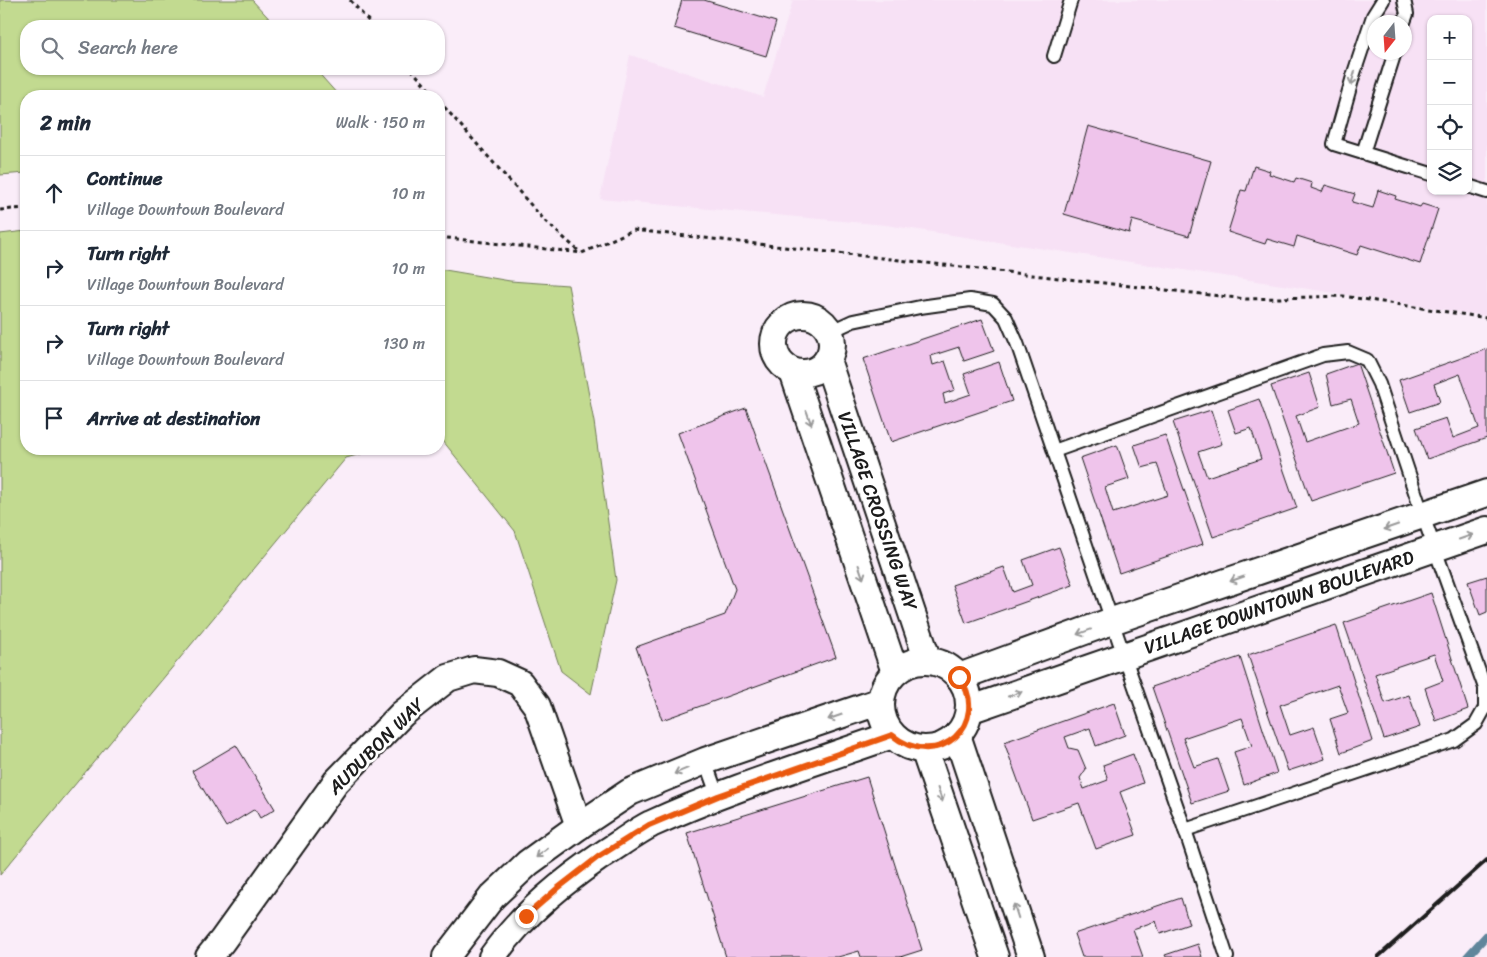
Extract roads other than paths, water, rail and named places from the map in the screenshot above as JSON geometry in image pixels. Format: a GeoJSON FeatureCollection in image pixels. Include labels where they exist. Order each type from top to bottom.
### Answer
{"type":"FeatureCollection","features":[{"type":"Feature","properties":{"kind":"street","name":"VILLAGE CROSSING WAY"},"geometry":{"type":"LineString","coordinates":[[895,672],[793,372],[778,360],[774,351],[773,342],[781,324],[789,318],[798,315],[808,315],[817,318],[829,332],[832,342],[827,360],[928,661]]}},
{"type":"Feature","properties":{"kind":"street"},"geometry":{"type":"LineString","coordinates":[[793,372],[803,373],[812,371],[820,367],[827,360]]}},
{"type":"Feature","properties":{"kind":"street","name":"VILLAGE DOWNTOWN BOULEVARD"},"geometry":{"type":"LineString","coordinates":[[959,677],[1112,621],[1487,494]]}},
{"type":"Feature","properties":{"kind":"street","name":"VILLAGE DOWNTOWN BOULEVARD"},"geometry":{"type":"LineString","coordinates":[[969,710],[1487,530]]}},
{"type":"Feature","properties":{"kind":"street"},"geometry":{"type":"LineString","coordinates":[[928,661],[945,666],[959,677],[967,692],[969,710],[965,724],[948,743],[936,748],[912,748],[892,735],[885,725],[881,714],[883,690],[888,680],[903,666],[928,661]]}},
{"type":"Feature","properties":{"kind":"street","name":"AUDUBON WAY"},"geometry":{"type":"LineString","coordinates":[[208,957],[222,941],[336,782],[402,714],[448,678],[474,670],[498,673],[520,683],[537,706],[579,826]]}},
{"type":"Feature","properties":{"kind":"street"},"geometry":{"type":"LineString","coordinates":[[446,957],[492,897],[528,863],[630,792],[705,761],[881,701]]}},
{"type":"Feature","properties":{"kind":"street"},"geometry":{"type":"LineString","coordinates":[[492,957],[526,916],[558,888],[598,857],[649,825],[718,796],[892,735]]}},
{"type":"Feature","properties":{"kind":"street"},"geometry":{"type":"LineString","coordinates":[[957,735],[1031,957]]}},
{"type":"Feature","properties":{"kind":"street"},"geometry":{"type":"LineString","coordinates":[[924,749],[995,957]]}},
{"type":"Feature","properties":{"kind":"lane"},"geometry":{"type":"LineString","coordinates":[[1054,56],[1071,0]]}},
{"type":"Feature","properties":{"kind":"lane"},"geometry":{"type":"LineString","coordinates":[[1383,0],[1373,16],[1354,73],[1334,144],[1427,173]]}},
{"type":"Feature","properties":{"kind":"lane"},"geometry":{"type":"LineString","coordinates":[[1404,0],[1407,15]]}},
{"type":"Feature","properties":{"kind":"lane"},"geometry":{"type":"LineString","coordinates":[[1363,153],[1392,60]]}},
{"type":"Feature","properties":{"kind":"lane"},"geometry":{"type":"LineString","coordinates":[[1472,187],[1487,192]]}},
{"type":"Feature","properties":{"kind":"lane"},"geometry":{"type":"LineString","coordinates":[[829,332],[852,321],[920,307],[970,300],[993,304],[1006,318],[1017,343],[1112,621]]}},
{"type":"Feature","properties":{"kind":"lane"},"geometry":{"type":"LineString","coordinates":[[1054,451],[1323,355],[1348,352],[1367,360],[1379,384],[1423,516]]}},
{"type":"Feature","properties":{"kind":"lane","name":"VILLAGE DOWNTOWN BOULEVARD"},"geometry":{"type":"LineString","coordinates":[[1423,516],[1435,548]]}},
{"type":"Feature","properties":{"kind":"lane"},"geometry":{"type":"LineString","coordinates":[[1186,830],[1454,740],[1476,724],[1485,708],[1485,688],[1435,548]]}},
{"type":"Feature","properties":{"kind":"lane","name":"VILLAGE DOWNTOWN BOULEVARD"},"geometry":{"type":"LineString","coordinates":[[1112,621],[1124,656]]}},
{"type":"Feature","properties":{"kind":"lane"},"geometry":{"type":"LineString","coordinates":[[1124,656],[1186,830],[1227,957]]}},
{"type":"Feature","properties":{"kind":"lane"},"geometry":{"type":"LineString","coordinates":[[705,761],[718,796]]}},
{"type":"Feature","properties":{"kind":"waterway"},"geometry":{"type":"LineString","coordinates":[[1467,957],[1487,935]]}},
{"type":"Feature","properties":{"kind":"railway"},"geometry":{"type":"LineString","coordinates":[[1378,957],[1487,860]]}}]}
